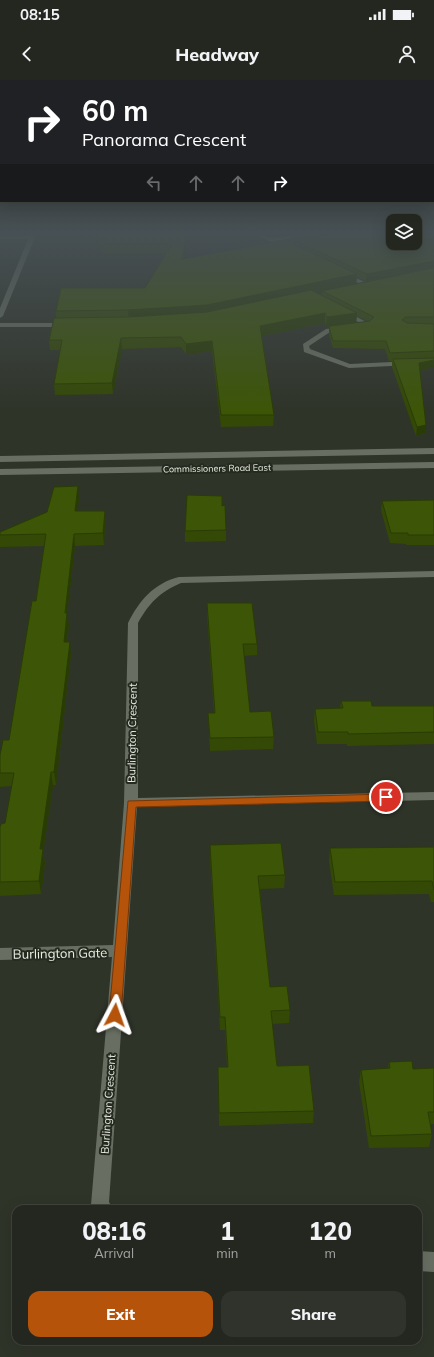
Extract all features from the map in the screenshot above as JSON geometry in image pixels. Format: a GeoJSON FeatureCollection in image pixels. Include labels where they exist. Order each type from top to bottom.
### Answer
{"type":"FeatureCollection","features":[{"type":"Feature","properties":{"kind":"street"},"geometry":{"type":"LineString","coordinates":[[0,316],[10,292]]}},
{"type":"Feature","properties":{"kind":"street"},"geometry":{"type":"LineString","coordinates":[[335,308],[369,325],[328,330],[305,344],[307,350],[349,366],[386,363],[434,362]]}},
{"type":"Feature","properties":{"kind":"street"},"geometry":{"type":"LineString","coordinates":[[0,325],[72,325]]}},
{"type":"Feature","properties":{"kind":"street"},"geometry":{"type":"LineString","coordinates":[[0,451],[37,458]]}},
{"type":"Feature","properties":{"kind":"street","name":"Commissioners Road East"},"geometry":{"type":"LineString","coordinates":[[0,459],[434,451]]}},
{"type":"Feature","properties":{"kind":"street","name":"Commissioners Road East"},"geometry":{"type":"LineString","coordinates":[[0,472],[434,465]]}},
{"type":"Feature","properties":{"kind":"street"},"geometry":{"type":"LineString","coordinates":[[0,478],[14,472]]}},
{"type":"Feature","properties":{"kind":"street","name":"Burlington Crescent"},"geometry":{"type":"LineString","coordinates":[[100,1205],[131,803],[134,623],[144,601],[160,588],[179,580],[205,578],[434,574]]}},
{"type":"Feature","properties":{"kind":"street"},"geometry":{"type":"LineString","coordinates":[[131,803],[434,796]]}},
{"type":"Feature","properties":{"kind":"street","name":"Burlington Gate"},"geometry":{"type":"LineString","coordinates":[[0,954],[120,951]]}},
{"type":"Feature","properties":{"kind":"street"},"geometry":{"type":"LineString","coordinates":[[422,1261],[434,1262]]}},
{"type":"Feature","properties":{"kind":"building"},"geometry":{"type":"Polygon","coordinates":[[[60,292],[272,292],[207,305],[128,310],[56,311],[60,292]]]}},
{"type":"Feature","properties":{"kind":"building"},"geometry":{"type":"Polygon","coordinates":[[[303,292],[314,292],[357,313],[327,317],[325,313],[260,326],[274,415],[221,415],[212,341],[186,344],[181,337],[121,338],[112,383],[54,384],[62,340],[49,340],[54,318],[129,317],[207,312],[303,292]]]}},
{"type":"Feature","properties":{"kind":"building"},"geometry":{"type":"Polygon","coordinates":[[[323,292],[434,292],[434,317],[405,317],[402,320],[407,323],[434,324],[434,351],[390,353],[386,341],[333,341],[329,327],[370,321],[374,317],[323,292]]]}},
{"type":"Feature","properties":{"kind":"building"},"geometry":{"type":"Polygon","coordinates":[[[434,358],[434,360],[419,363],[426,425],[417,427],[393,359],[434,358]]]}},
{"type":"Feature","properties":{"kind":"building"},"geometry":{"type":"Polygon","coordinates":[[[78,486],[75,511],[105,511],[103,533],[74,534],[65,613],[67,613],[64,642],[70,642],[54,772],[51,772],[40,849],[43,849],[39,881],[0,882],[0,827],[1,824],[5,823],[14,773],[0,773],[0,755],[3,740],[9,740],[32,601],[36,601],[46,534],[0,535],[0,532],[47,512],[54,487],[78,486]]]}},
{"type":"Feature","properties":{"kind":"building"},"geometry":{"type":"Polygon","coordinates":[[[187,495],[222,496],[222,506],[225,505],[226,530],[185,531],[187,495]]]}},
{"type":"Feature","properties":{"kind":"building"},"geometry":{"type":"Polygon","coordinates":[[[434,500],[434,535],[408,535],[408,533],[391,533],[382,501],[434,500]]]}},
{"type":"Feature","properties":{"kind":"building"},"geometry":{"type":"Polygon","coordinates":[[[207,603],[252,603],[257,644],[243,644],[250,712],[271,711],[274,737],[210,738],[208,713],[215,713],[207,603]]]}},
{"type":"Feature","properties":{"kind":"building"},"geometry":{"type":"Polygon","coordinates":[[[341,701],[371,701],[372,706],[434,706],[434,732],[348,734],[348,732],[318,732],[315,709],[343,708],[341,701]]]}},
{"type":"Feature","properties":{"kind":"building"},"geometry":{"type":"Polygon","coordinates":[[[281,843],[285,875],[258,876],[270,987],[287,986],[290,1010],[271,1011],[277,1066],[309,1065],[314,1111],[219,1113],[218,1067],[228,1067],[225,1017],[220,1017],[210,845],[281,843]]]}},
{"type":"Feature","properties":{"kind":"building"},"geometry":{"type":"Polygon","coordinates":[[[434,847],[434,890],[432,881],[335,882],[330,848],[434,847]]]}},
{"type":"Feature","properties":{"kind":"building"},"geometry":{"type":"Polygon","coordinates":[[[412,1061],[413,1069],[434,1068],[434,1112],[428,1112],[432,1134],[371,1136],[361,1070],[390,1068],[389,1062],[412,1061]]]}},
{"type":"Feature","properties":{"kind":"route"},"geometry":{"type":"LineString","coordinates":[[115,1015],[131,803],[386,797]]}}]}
